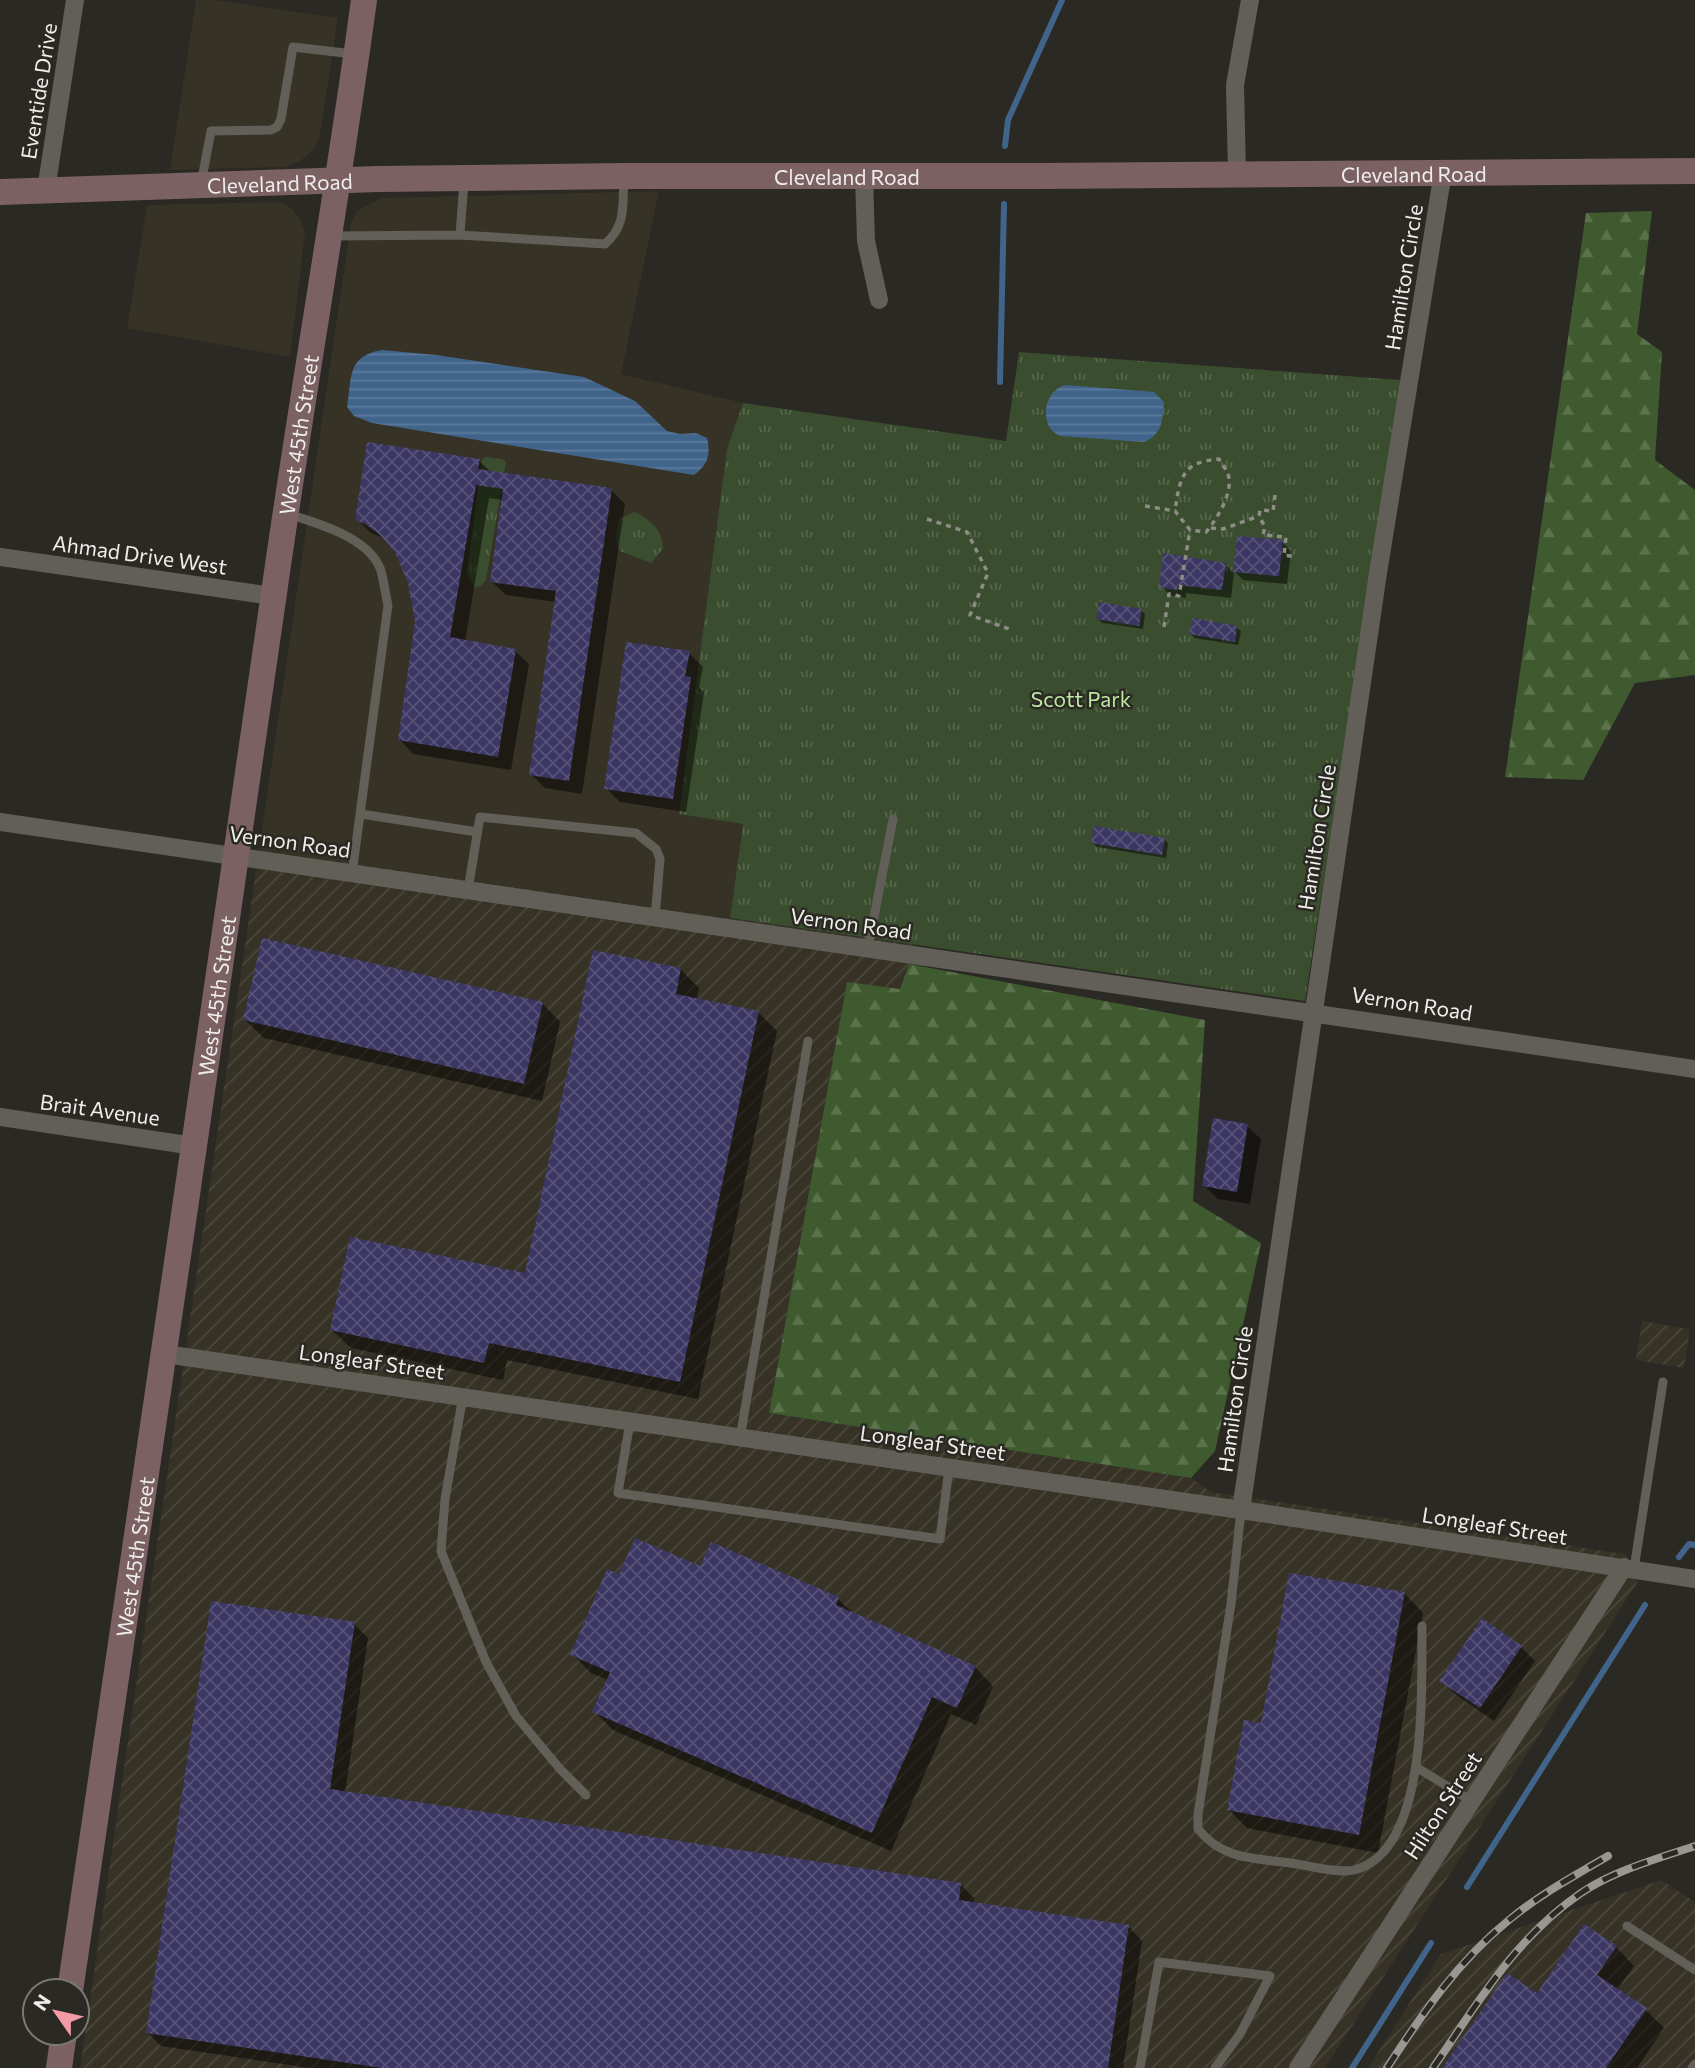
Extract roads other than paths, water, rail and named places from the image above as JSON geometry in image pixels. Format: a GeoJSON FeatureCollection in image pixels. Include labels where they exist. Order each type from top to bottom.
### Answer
{"type":"FeatureCollection","features":[{"type":"Feature","properties":{"kind":"street","name":"Eventide Drive"},"geometry":{"type":"LineString","coordinates":[[46,190],[75,0]]}},
{"type":"Feature","properties":{"kind":"street","name":"West 45th Street"},"geometry":{"type":"LineString","coordinates":[[72,1977],[238,857],[273,596],[364,0]]}},
{"type":"Feature","properties":{"kind":"street"},"geometry":{"type":"LineString","coordinates":[[1237,174],[1235,85],[1250,0]]}},
{"type":"Feature","properties":{"kind":"street","name":"Cleveland Road"},"geometry":{"type":"LineString","coordinates":[[0,191],[624,176],[1695,171]]}},
{"type":"Feature","properties":{"kind":"street","name":"Hamilton Circle"},"geometry":{"type":"LineString","coordinates":[[1241,1510],[1378,573],[1443,173]]}},
{"type":"Feature","properties":{"kind":"street"},"geometry":{"type":"LineString","coordinates":[[864,175],[866,241],[880,300]]}},
{"type":"Feature","properties":{"kind":"street","name":"Ahmad Drive West"},"geometry":{"type":"LineString","coordinates":[[0,557],[273,596]]}},
{"type":"Feature","properties":{"kind":"street","name":"Vernon Road"},"geometry":{"type":"LineString","coordinates":[[0,822],[1313,1011],[1695,1069]]}},
{"type":"Feature","properties":{"kind":"street","name":"Brait Avenue"},"geometry":{"type":"LineString","coordinates":[[0,1117],[194,1146]]}},
{"type":"Feature","properties":{"kind":"street","name":"Longleaf Street"},"geometry":{"type":"LineString","coordinates":[[165,1354],[1241,1510],[1695,1579]]}},
{"type":"Feature","properties":{"kind":"street","name":"Hilton Street"},"geometry":{"type":"LineString","coordinates":[[1298,2068],[1629,1568]]}},
{"type":"Feature","properties":{"kind":"street"},"geometry":{"type":"LineString","coordinates":[[59,2068],[62,2047]]}},
{"type":"Feature","properties":{"kind":"lane"},"geometry":{"type":"LineString","coordinates":[[200,185],[211,131],[271,130],[277,127],[281,119],[293,47],[356,55]]}},
{"type":"Feature","properties":{"kind":"lane"},"geometry":{"type":"LineString","coordinates":[[329,236],[460,235],[605,244],[614,236],[622,222],[624,176]]}},
{"type":"Feature","properties":{"kind":"lane"},"geometry":{"type":"LineString","coordinates":[[460,235],[464,179]]}},
{"type":"Feature","properties":{"kind":"lane"},"geometry":{"type":"LineString","coordinates":[[286,513],[332,528],[364,548],[380,566],[388,605],[352,874]]}},
{"type":"Feature","properties":{"kind":"lane"},"geometry":{"type":"LineString","coordinates":[[360,814],[477,832]]}},
{"type":"Feature","properties":{"kind":"lane"},"geometry":{"type":"LineString","coordinates":[[468,890],[480,817],[636,833],[656,849],[660,859],[655,918]]}},
{"type":"Feature","properties":{"kind":"lane"},"geometry":{"type":"LineString","coordinates":[[867,948],[893,819]]}},
{"type":"Feature","properties":{"kind":"lane"},"geometry":{"type":"LineString","coordinates":[[740,1438],[808,1041]]}},
{"type":"Feature","properties":{"kind":"lane"},"geometry":{"type":"LineString","coordinates":[[1629,1568],[1663,1382]]}},
{"type":"Feature","properties":{"kind":"lane"},"geometry":{"type":"LineString","coordinates":[[463,1396],[445,1499],[441,1551],[486,1662],[516,1716],[559,1769],[586,1796]]}},
{"type":"Feature","properties":{"kind":"lane"},"geometry":{"type":"LineString","coordinates":[[629,1422],[618,1493],[940,1539],[949,1468]]}},
{"type":"Feature","properties":{"kind":"lane"},"geometry":{"type":"LineString","coordinates":[[1241,1510],[1231,1604],[1198,1814],[1198,1829],[1219,1849],[1241,1856],[1350,1871],[1374,1861],[1386,1848],[1403,1819],[1416,1767],[1421,1729],[1422,1626]]}},
{"type":"Feature","properties":{"kind":"lane"},"geometry":{"type":"LineString","coordinates":[[1416,1767],[1473,1802]]}},
{"type":"Feature","properties":{"kind":"lane"},"geometry":{"type":"LineString","coordinates":[[1627,1926],[1695,1970]]}},
{"type":"Feature","properties":{"kind":"lane"},"geometry":{"type":"LineString","coordinates":[[1140,2068],[1159,1962],[1270,1976],[1240,2034],[1215,2068]]}},
{"type":"Feature","properties":{"kind":"water"},"geometry":{"type":"Polygon","coordinates":[[[382,350],[436,355],[584,377],[635,401],[667,431],[696,433],[707,438],[707,459],[694,475],[372,423],[354,416],[347,407],[353,369],[362,357],[382,350]]]}},
{"type":"Feature","properties":{"kind":"water"},"geometry":{"type":"Polygon","coordinates":[[[1066,385],[1154,392],[1164,402],[1158,431],[1144,442],[1060,436],[1048,425],[1046,409],[1052,394],[1066,385]]]}},
{"type":"Feature","properties":{"kind":"waterway"},"geometry":{"type":"LineString","coordinates":[[1005,146],[1008,120],[1062,0]]}},
{"type":"Feature","properties":{"kind":"waterway"},"geometry":{"type":"LineString","coordinates":[[1000,382],[1004,204]]}},
{"type":"Feature","properties":{"kind":"waterway"},"geometry":{"type":"LineString","coordinates":[[1679,1557],[1689,1544],[1695,1545]]}},
{"type":"Feature","properties":{"kind":"waterway"},"geometry":{"type":"LineString","coordinates":[[1467,1887],[1645,1605]]}},
{"type":"Feature","properties":{"kind":"waterway"},"geometry":{"type":"LineString","coordinates":[[1352,2068],[1431,1943]]}},
{"type":"Feature","properties":{"kind":"railway"},"geometry":{"type":"LineString","coordinates":[[1433,2068],[1499,1973],[1557,1911],[1607,1878],[1695,1846]]}},
{"type":"Feature","properties":{"kind":"railway"},"geometry":{"type":"LineString","coordinates":[[1387,2068],[1442,1989],[1473,1953],[1532,1902],[1608,1856]]}},
{"type":"Feature","properties":{"kind":"park label","name":"Scott Park"},"geometry":{"type":"Point","coordinates":[1081,698]}}]}
